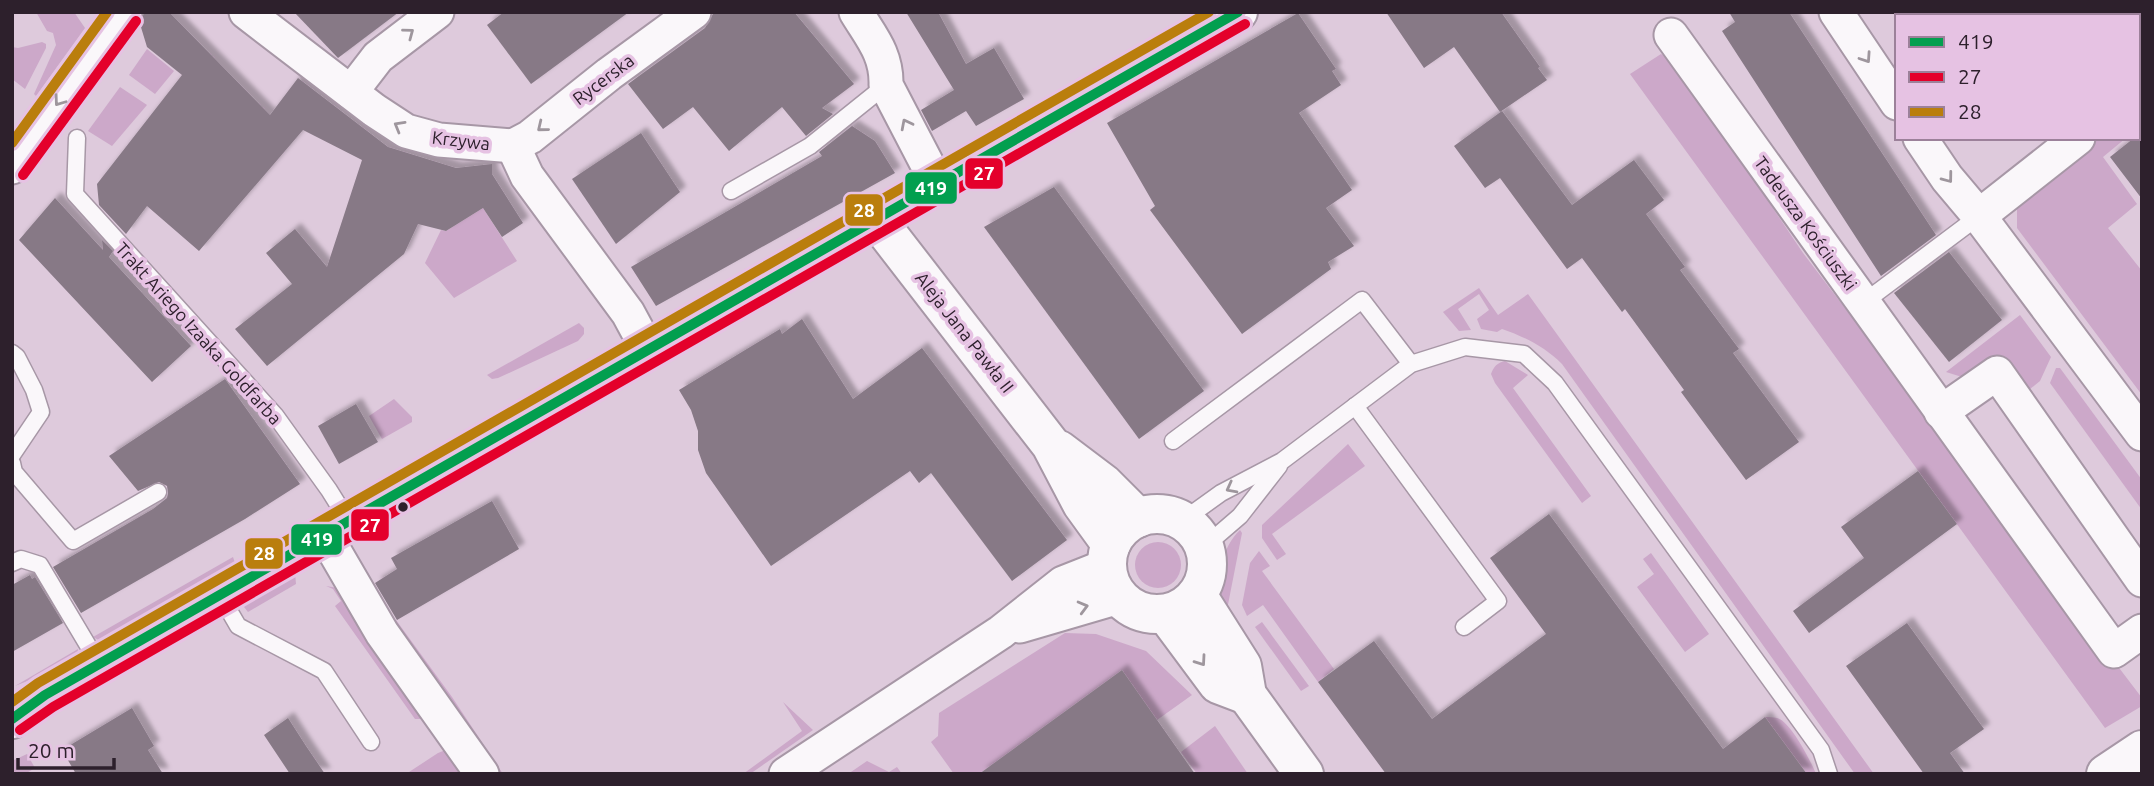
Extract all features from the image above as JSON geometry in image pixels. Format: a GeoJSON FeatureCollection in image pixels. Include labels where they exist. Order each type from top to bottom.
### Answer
{"type":"FeatureCollection","features":[{"type":"Feature","properties":{"kind":"street"},"geometry":{"type":"LineString","coordinates":[[12,167],[125,12]]}},
{"type":"Feature","properties":{"kind":"street","name":"Krzywa"},"geometry":{"type":"LineString","coordinates":[[246,12],[351,93],[406,131],[439,140],[513,146],[527,176],[628,313],[648,350]]}},
{"type":"Feature","properties":{"kind":"street"},"geometry":{"type":"LineString","coordinates":[[351,93],[378,57],[437,12]]}},
{"type":"Feature","properties":{"kind":"street","name":"Rycerska"},"geometry":{"type":"LineString","coordinates":[[513,146],[530,137],[609,74],[694,12]]}},
{"type":"Feature","properties":{"kind":"street"},"geometry":{"type":"LineString","coordinates":[[856,12],[880,51],[886,68],[886,85],[938,184]]}},
{"type":"Feature","properties":{"kind":"street"},"geometry":{"type":"LineString","coordinates":[[12,719],[29,697],[99,664],[1238,12]]}},
{"type":"Feature","properties":{"kind":"street"},"geometry":{"type":"LineString","coordinates":[[1836,12],[1895,100]]}},
{"type":"Feature","properties":{"kind":"street","name":"Tadeusza Kościuszki"},"geometry":{"type":"LineString","coordinates":[[1671,35],[2114,651],[2142,631]]}},
{"type":"Feature","properties":{"kind":"street"},"geometry":{"type":"LineString","coordinates":[[1921,140],[1947,178],[1979,216],[2142,435]]}},
{"type":"Feature","properties":{"kind":"street"},"geometry":{"type":"LineString","coordinates":[[1979,216],[2075,140]]}},
{"type":"Feature","properties":{"kind":"street","name":"Aleja Jana Pawła II"},"geometry":{"type":"LineString","coordinates":[[877,220],[1052,445],[1112,569]]}},
{"type":"Feature","properties":{"kind":"street"},"geometry":{"type":"LineString","coordinates":[[1941,412],[1997,373],[2142,580]]}},
{"type":"Feature","properties":{"kind":"street","name":"Aleja Jana Pawła II"},"geometry":{"type":"LineString","coordinates":[[1052,445],[1104,484],[1138,518]]}},
{"type":"Feature","properties":{"kind":"street"},"geometry":{"type":"LineString","coordinates":[[1153,514],[1168,516],[1193,534],[1207,564],[1205,580],[1181,604],[1148,614],[1132,608],[1112,569],[1122,528],[1138,518],[1153,514]]}},
{"type":"Feature","properties":{"kind":"street"},"geometry":{"type":"LineString","coordinates":[[337,528],[382,633],[482,774]]}},
{"type":"Feature","properties":{"kind":"street"},"geometry":{"type":"LineString","coordinates":[[786,774],[1001,632],[1063,583],[1112,569]]}},
{"type":"Feature","properties":{"kind":"street"},"geometry":{"type":"LineString","coordinates":[[1181,604],[1218,684],[1247,695],[1304,774]]}},
{"type":"Feature","properties":{"kind":"street"},"geometry":{"type":"LineString","coordinates":[[2106,774],[2142,750]]}},
{"type":"Feature","properties":{"kind":"lane"},"geometry":{"type":"LineString","coordinates":[[731,191],[810,146],[886,85]]}},
{"type":"Feature","properties":{"kind":"lane","name":"Trakt Ariego Izaaka Goldfarba"},"geometry":{"type":"LineString","coordinates":[[77,138],[75,194],[275,415],[329,490],[337,528]]}},
{"type":"Feature","properties":{"kind":"lane"},"geometry":{"type":"LineString","coordinates":[[1863,303],[1979,216]]}},
{"type":"Feature","properties":{"kind":"lane"},"geometry":{"type":"LineString","coordinates":[[1172,441],[1362,300],[1411,363]]}},
{"type":"Feature","properties":{"kind":"lane"},"geometry":{"type":"LineString","coordinates":[[1193,534],[1220,493],[1282,461],[1411,363],[1465,347],[1524,354],[1555,383],[1821,750],[1829,774]]}},
{"type":"Feature","properties":{"kind":"lane"},"geometry":{"type":"LineString","coordinates":[[12,353],[17,356],[34,390],[41,412],[12,455]]}},
{"type":"Feature","properties":{"kind":"lane"},"geometry":{"type":"LineString","coordinates":[[1355,406],[1498,601],[1464,626]]}},
{"type":"Feature","properties":{"kind":"lane"},"geometry":{"type":"LineString","coordinates":[[1193,534],[1240,516],[1282,461]]}},
{"type":"Feature","properties":{"kind":"lane"},"geometry":{"type":"LineString","coordinates":[[12,463],[14,472],[73,541],[158,492]]}},
{"type":"Feature","properties":{"kind":"lane"},"geometry":{"type":"LineString","coordinates":[[12,563],[21,559],[40,565],[99,664]]}},
{"type":"Feature","properties":{"kind":"lane"},"geometry":{"type":"LineString","coordinates":[[220,595],[238,626],[324,671],[371,742]]}},
{"type":"Feature","properties":{"kind":"shaded area"},"geometry":{"type":"Polygon","coordinates":[[[36,12],[74,12],[85,28],[36,96],[34,94],[56,45],[53,33],[47,31],[36,12]]]}},
{"type":"Feature","properties":{"kind":"shaded area"},"geometry":{"type":"Polygon","coordinates":[[[42,42],[46,44],[46,48],[25,89],[12,79],[12,47],[42,42]]]}},
{"type":"Feature","properties":{"kind":"shaded area"},"geometry":{"type":"Polygon","coordinates":[[[147,49],[174,71],[155,94],[129,75],[147,49]]]}},
{"type":"Feature","properties":{"kind":"shaded area"},"geometry":{"type":"Polygon","coordinates":[[[1661,54],[1671,60],[1684,76],[1803,253],[2142,698],[2142,706],[2105,728],[1630,74],[1661,54]]]}},
{"type":"Feature","properties":{"kind":"shaded area"},"geometry":{"type":"Polygon","coordinates":[[[120,87],[147,105],[112,146],[88,131],[120,87]]]}},
{"type":"Feature","properties":{"kind":"shaded area"},"geometry":{"type":"Polygon","coordinates":[[[2097,140],[2124,140],[2103,157],[2137,204],[2108,228],[2142,271],[2142,395],[2017,228],[2017,202],[2097,140]]]}},
{"type":"Feature","properties":{"kind":"shaded area"},"geometry":{"type":"Polygon","coordinates":[[[483,208],[517,261],[454,298],[425,263],[441,230],[446,231],[483,208]]]}},
{"type":"Feature","properties":{"kind":"shaded area"},"geometry":{"type":"Polygon","coordinates":[[[1479,288],[1498,315],[1528,294],[1874,774],[1855,774],[1562,364],[1519,335],[1502,329],[1497,332],[1481,329],[1477,319],[1489,310],[1479,294],[1458,309],[1471,330],[1459,331],[1443,312],[1479,288]]]}},
{"type":"Feature","properties":{"kind":"shaded area"},"geometry":{"type":"Polygon","coordinates":[[[2020,315],[2051,357],[2040,381],[2025,393],[1972,375],[1962,377],[1946,372],[2020,315]]]}},
{"type":"Feature","properties":{"kind":"shaded area"},"geometry":{"type":"Polygon","coordinates":[[[579,323],[584,328],[584,334],[578,341],[498,378],[492,379],[487,375],[579,323]]]}},
{"type":"Feature","properties":{"kind":"shaded area"},"geometry":{"type":"Polygon","coordinates":[[[1505,361],[1528,375],[1513,388],[1591,496],[1582,503],[1495,383],[1492,371],[1496,365],[1505,361]]]}},
{"type":"Feature","properties":{"kind":"shaded area"},"geometry":{"type":"Polygon","coordinates":[[[2056,368],[2060,368],[2142,480],[2142,510],[2050,383],[2056,368]]]}},
{"type":"Feature","properties":{"kind":"shaded area"},"geometry":{"type":"Polygon","coordinates":[[[394,399],[412,417],[412,422],[382,439],[369,416],[394,399]]]}},
{"type":"Feature","properties":{"kind":"shaded area"},"geometry":{"type":"Polygon","coordinates":[[[1348,444],[1365,466],[1272,534],[1286,554],[1277,560],[1262,538],[1262,525],[1348,444]]]}},
{"type":"Feature","properties":{"kind":"shaded area"},"geometry":{"type":"Polygon","coordinates":[[[1240,530],[1242,533],[1224,625],[1217,604],[1217,585],[1224,555],[1240,530]]]}},
{"type":"Feature","properties":{"kind":"shaded area"},"geometry":{"type":"Polygon","coordinates":[[[1158,542],[1175,548],[1181,565],[1175,582],[1158,588],[1141,582],[1135,565],[1141,548],[1158,542]]]}},
{"type":"Feature","properties":{"kind":"shaded area"},"geometry":{"type":"Polygon","coordinates":[[[1259,551],[1270,566],[1262,571],[1334,669],[1318,682],[1263,605],[1247,616],[1242,605],[1250,563],[1259,551]]]}},
{"type":"Feature","properties":{"kind":"shaded area"},"geometry":{"type":"Polygon","coordinates":[[[1651,553],[1709,634],[1685,652],[1637,587],[1654,574],[1643,559],[1651,553]]]}},
{"type":"Feature","properties":{"kind":"shaded area"},"geometry":{"type":"Polygon","coordinates":[[[233,557],[236,566],[102,642],[93,637],[233,557]]]}},
{"type":"Feature","properties":{"kind":"shaded area"},"geometry":{"type":"Polygon","coordinates":[[[295,573],[296,584],[248,612],[244,607],[247,599],[295,573]]]}},
{"type":"Feature","properties":{"kind":"shaded area"},"geometry":{"type":"Polygon","coordinates":[[[326,586],[338,588],[423,719],[415,719],[335,606],[341,601],[333,589],[326,586]]]}},
{"type":"Feature","properties":{"kind":"shaded area"},"geometry":{"type":"Polygon","coordinates":[[[396,620],[503,774],[496,774],[389,624],[396,620]]]}},
{"type":"Feature","properties":{"kind":"shaded area"},"geometry":{"type":"Polygon","coordinates":[[[1262,622],[1309,686],[1301,691],[1255,627],[1262,622]]]}},
{"type":"Feature","properties":{"kind":"shaded area"},"geometry":{"type":"Polygon","coordinates":[[[1065,633],[1096,634],[1146,651],[1192,695],[1157,720],[1122,670],[979,774],[954,774],[931,742],[938,736],[939,713],[1065,633]]]}},
{"type":"Feature","properties":{"kind":"shaded area"},"geometry":{"type":"Polygon","coordinates":[[[78,649],[77,657],[50,672],[15,686],[78,649]]]}},
{"type":"Feature","properties":{"kind":"shaded area"},"geometry":{"type":"Polygon","coordinates":[[[783,702],[813,730],[750,774],[743,774],[802,731],[783,702]]]}},
{"type":"Feature","properties":{"kind":"shaded area"},"geometry":{"type":"Polygon","coordinates":[[[1765,717],[1777,718],[1788,726],[1816,774],[1807,774],[1765,717]]]}},
{"type":"Feature","properties":{"kind":"shaded area"},"geometry":{"type":"Polygon","coordinates":[[[1215,726],[1248,774],[1197,774],[1181,752],[1215,726]]]}},
{"type":"Feature","properties":{"kind":"shaded area"},"geometry":{"type":"Polygon","coordinates":[[[448,749],[467,774],[406,774],[438,753],[448,749]]]}},
{"type":"Feature","properties":{"kind":"shaded area"},"geometry":{"type":"Polygon","coordinates":[[[27,754],[35,768],[25,774],[12,774],[12,761],[27,754]]]}},
{"type":"Feature","properties":{"kind":"shaded area"},"geometry":{"type":"Polygon","coordinates":[[[867,761],[889,772],[897,767],[902,774],[848,774],[867,761]]]}},
{"type":"Feature","properties":{"kind":"building"},"geometry":{"type":"Polygon","coordinates":[[[144,12],[169,12],[270,115],[298,78],[388,147],[456,168],[492,164],[492,174],[523,223],[502,237],[483,208],[446,231],[418,224],[404,254],[267,366],[235,329],[292,284],[266,253],[295,229],[327,267],[362,160],[303,130],[199,251],[147,206],[126,234],[99,205],[97,184],[182,75],[147,47],[140,24],[144,12]]]}},
{"type":"Feature","properties":{"kind":"building"},"geometry":{"type":"Polygon","coordinates":[[[294,12],[399,12],[338,58],[294,12]]]}},
{"type":"Feature","properties":{"kind":"building"},"geometry":{"type":"Polygon","coordinates":[[[504,12],[629,12],[531,84],[487,25],[504,12]]]}},
{"type":"Feature","properties":{"kind":"building"},"geometry":{"type":"Polygon","coordinates":[[[714,12],[794,12],[854,84],[822,108],[833,114],[806,136],[782,107],[729,151],[693,107],[663,129],[628,84],[705,28],[714,12]]]}},
{"type":"Feature","properties":{"kind":"building"},"geometry":{"type":"Polygon","coordinates":[[[906,12],[938,12],[966,64],[994,48],[1024,99],[976,126],[966,111],[932,131],[921,110],[954,90],[906,12]]]}},
{"type":"Feature","properties":{"kind":"building"},"geometry":{"type":"Polygon","coordinates":[[[1386,12],[1501,12],[1547,80],[1500,112],[1454,47],[1424,68],[1386,12]]]}},
{"type":"Feature","properties":{"kind":"building"},"geometry":{"type":"Polygon","coordinates":[[[1729,12],[1789,12],[1936,235],[1881,276],[1722,31],[1735,22],[1729,12]]]}},
{"type":"Feature","properties":{"kind":"building"},"geometry":{"type":"Polygon","coordinates":[[[1298,13],[1336,69],[1332,71],[1341,85],[1299,113],[1352,190],[1326,208],[1354,246],[1328,262],[1331,269],[1242,334],[1150,210],[1155,206],[1107,123],[1298,13]]]}},
{"type":"Feature","properties":{"kind":"building"},"geometry":{"type":"Polygon","coordinates":[[[1502,111],[1572,205],[1634,160],[1664,200],[1646,214],[1685,267],[1680,270],[1739,349],[1733,353],[1799,442],[1746,480],[1681,392],[1684,390],[1625,309],[1622,312],[1582,258],[1567,269],[1500,178],[1485,188],[1454,146],[1502,111]]]}},
{"type":"Feature","properties":{"kind":"building"},"geometry":{"type":"Polygon","coordinates":[[[852,126],[875,141],[895,173],[656,306],[631,267],[822,156],[819,152],[852,126]]]}},
{"type":"Feature","properties":{"kind":"building"},"geometry":{"type":"Polygon","coordinates":[[[2142,132],[2142,199],[2110,157],[2131,140],[2140,140],[2142,132]]]}},
{"type":"Feature","properties":{"kind":"building"},"geometry":{"type":"Polygon","coordinates":[[[641,133],[680,192],[616,244],[572,179],[641,133]]]}},
{"type":"Feature","properties":{"kind":"building"},"geometry":{"type":"Polygon","coordinates":[[[1054,187],[1204,391],[1139,439],[984,227],[1054,187]]]}},
{"type":"Feature","properties":{"kind":"building"},"geometry":{"type":"Polygon","coordinates":[[[55,198],[103,250],[102,240],[113,251],[109,257],[191,346],[152,382],[19,240],[55,198]]]}},
{"type":"Feature","properties":{"kind":"building"},"geometry":{"type":"Polygon","coordinates":[[[1949,252],[2002,320],[1949,362],[1894,293],[1949,252]]]}},
{"type":"Feature","properties":{"kind":"building"},"geometry":{"type":"Polygon","coordinates":[[[802,319],[853,399],[922,348],[1067,540],[1012,581],[931,473],[919,483],[910,471],[771,566],[706,473],[698,450],[698,431],[691,410],[679,390],[780,329],[782,334],[802,319]]]}},
{"type":"Feature","properties":{"kind":"building"},"geometry":{"type":"Polygon","coordinates":[[[225,379],[300,484],[245,519],[81,613],[53,567],[153,509],[167,498],[168,493],[167,486],[159,482],[138,491],[109,456],[225,379]]]}},
{"type":"Feature","properties":{"kind":"building"},"geometry":{"type":"Polygon","coordinates":[[[356,404],[378,442],[339,464],[318,426],[356,404]]]}},
{"type":"Feature","properties":{"kind":"building"},"geometry":{"type":"Polygon","coordinates":[[[1918,471],[1957,524],[1809,633],[1793,611],[1864,558],[1841,527],[1918,471]]]}},
{"type":"Feature","properties":{"kind":"building"},"geometry":{"type":"Polygon","coordinates":[[[492,501],[519,549],[397,620],[375,583],[397,569],[391,558],[492,501]]]}},
{"type":"Feature","properties":{"kind":"building"},"geometry":{"type":"Polygon","coordinates":[[[1549,514],[1723,749],[1765,717],[1807,774],[1386,774],[1318,682],[1374,641],[1432,719],[1546,634],[1490,558],[1549,514]]]}},
{"type":"Feature","properties":{"kind":"building"},"geometry":{"type":"Polygon","coordinates":[[[30,575],[32,579],[35,577],[63,623],[12,652],[12,585],[30,575]]]}},
{"type":"Feature","properties":{"kind":"building"},"geometry":{"type":"Polygon","coordinates":[[[1907,623],[1984,729],[1950,753],[1965,774],[1924,774],[1846,666],[1907,623]]]}},
{"type":"Feature","properties":{"kind":"building"},"geometry":{"type":"Polygon","coordinates":[[[1122,670],[1195,774],[979,774],[1122,670]]]}},
{"type":"Feature","properties":{"kind":"building"},"geometry":{"type":"Polygon","coordinates":[[[132,708],[154,746],[148,750],[163,774],[76,774],[62,750],[132,708]]]}},
{"type":"Feature","properties":{"kind":"building"},"geometry":{"type":"Polygon","coordinates":[[[288,718],[325,774],[290,774],[264,735],[288,718]]]}},
{"type":"Feature","properties":{"kind":"transit line","name":"28"},"geometry":{"type":"LineString","coordinates":[[12,143],[107,12]]}},
{"type":"Feature","properties":{"kind":"transit line","name":"28"},"geometry":{"type":"LineString","coordinates":[[12,702],[38,683],[1209,12]]}},
{"type":"Feature","properties":{"kind":"transit line","name":"419"},"geometry":{"type":"LineString","coordinates":[[12,719],[45,695],[1238,12]]}},
{"type":"Feature","properties":{"kind":"transit line","name":"27"},"geometry":{"type":"LineString","coordinates":[[23,175],[136,21]]}},
{"type":"Feature","properties":{"kind":"transit line","name":"27"},"geometry":{"type":"LineString","coordinates":[[20,730],[53,707],[1245,24]]}}]}
